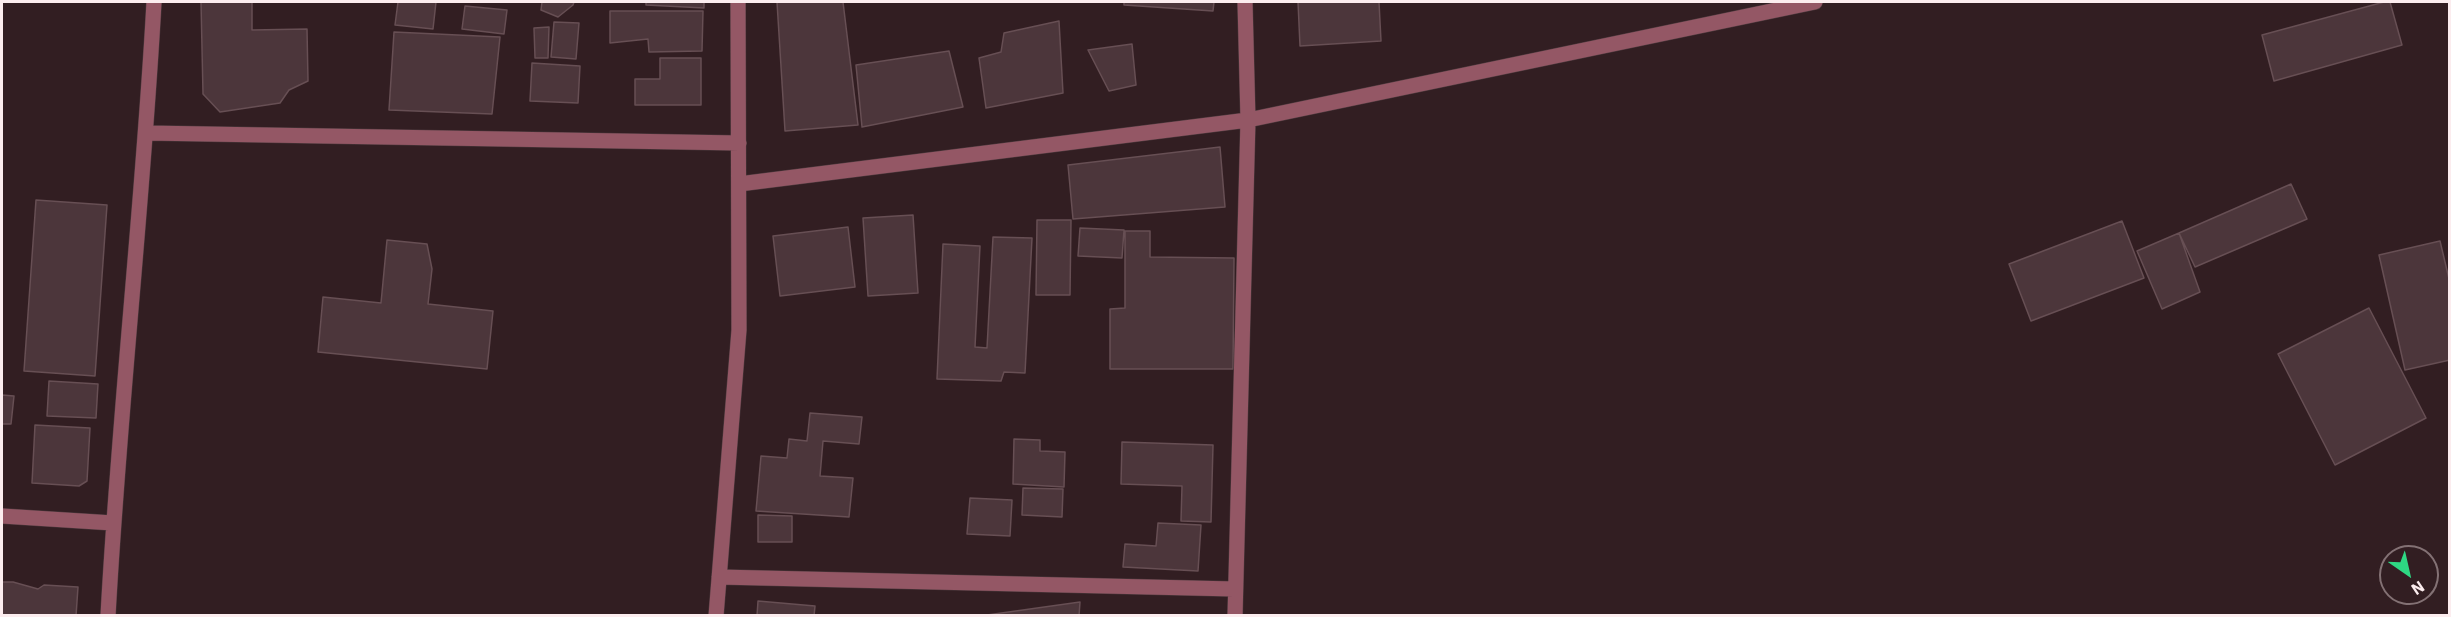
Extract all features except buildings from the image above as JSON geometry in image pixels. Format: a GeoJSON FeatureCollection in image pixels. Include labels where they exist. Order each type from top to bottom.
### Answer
{"type":"FeatureCollection","features":[{"type":"Feature","properties":{"kind":"street"},"geometry":{"type":"LineString","coordinates":[[108,615],[113,523],[147,133],[154,2]]}},
{"type":"Feature","properties":{"kind":"street"},"geometry":{"type":"LineString","coordinates":[[716,615],[739,330],[738,2]]}},
{"type":"Feature","properties":{"kind":"street"},"geometry":{"type":"LineString","coordinates":[[1235,615],[1248,120],[1245,2]]}},
{"type":"Feature","properties":{"kind":"street"},"geometry":{"type":"LineString","coordinates":[[739,184],[1248,120],[1815,2]]}},
{"type":"Feature","properties":{"kind":"street"},"geometry":{"type":"LineString","coordinates":[[147,133],[739,143]]}},
{"type":"Feature","properties":{"kind":"street"},"geometry":{"type":"LineString","coordinates":[[2,516],[113,523]]}},
{"type":"Feature","properties":{"kind":"street"},"geometry":{"type":"LineString","coordinates":[[720,577],[1234,589]]}}]}
